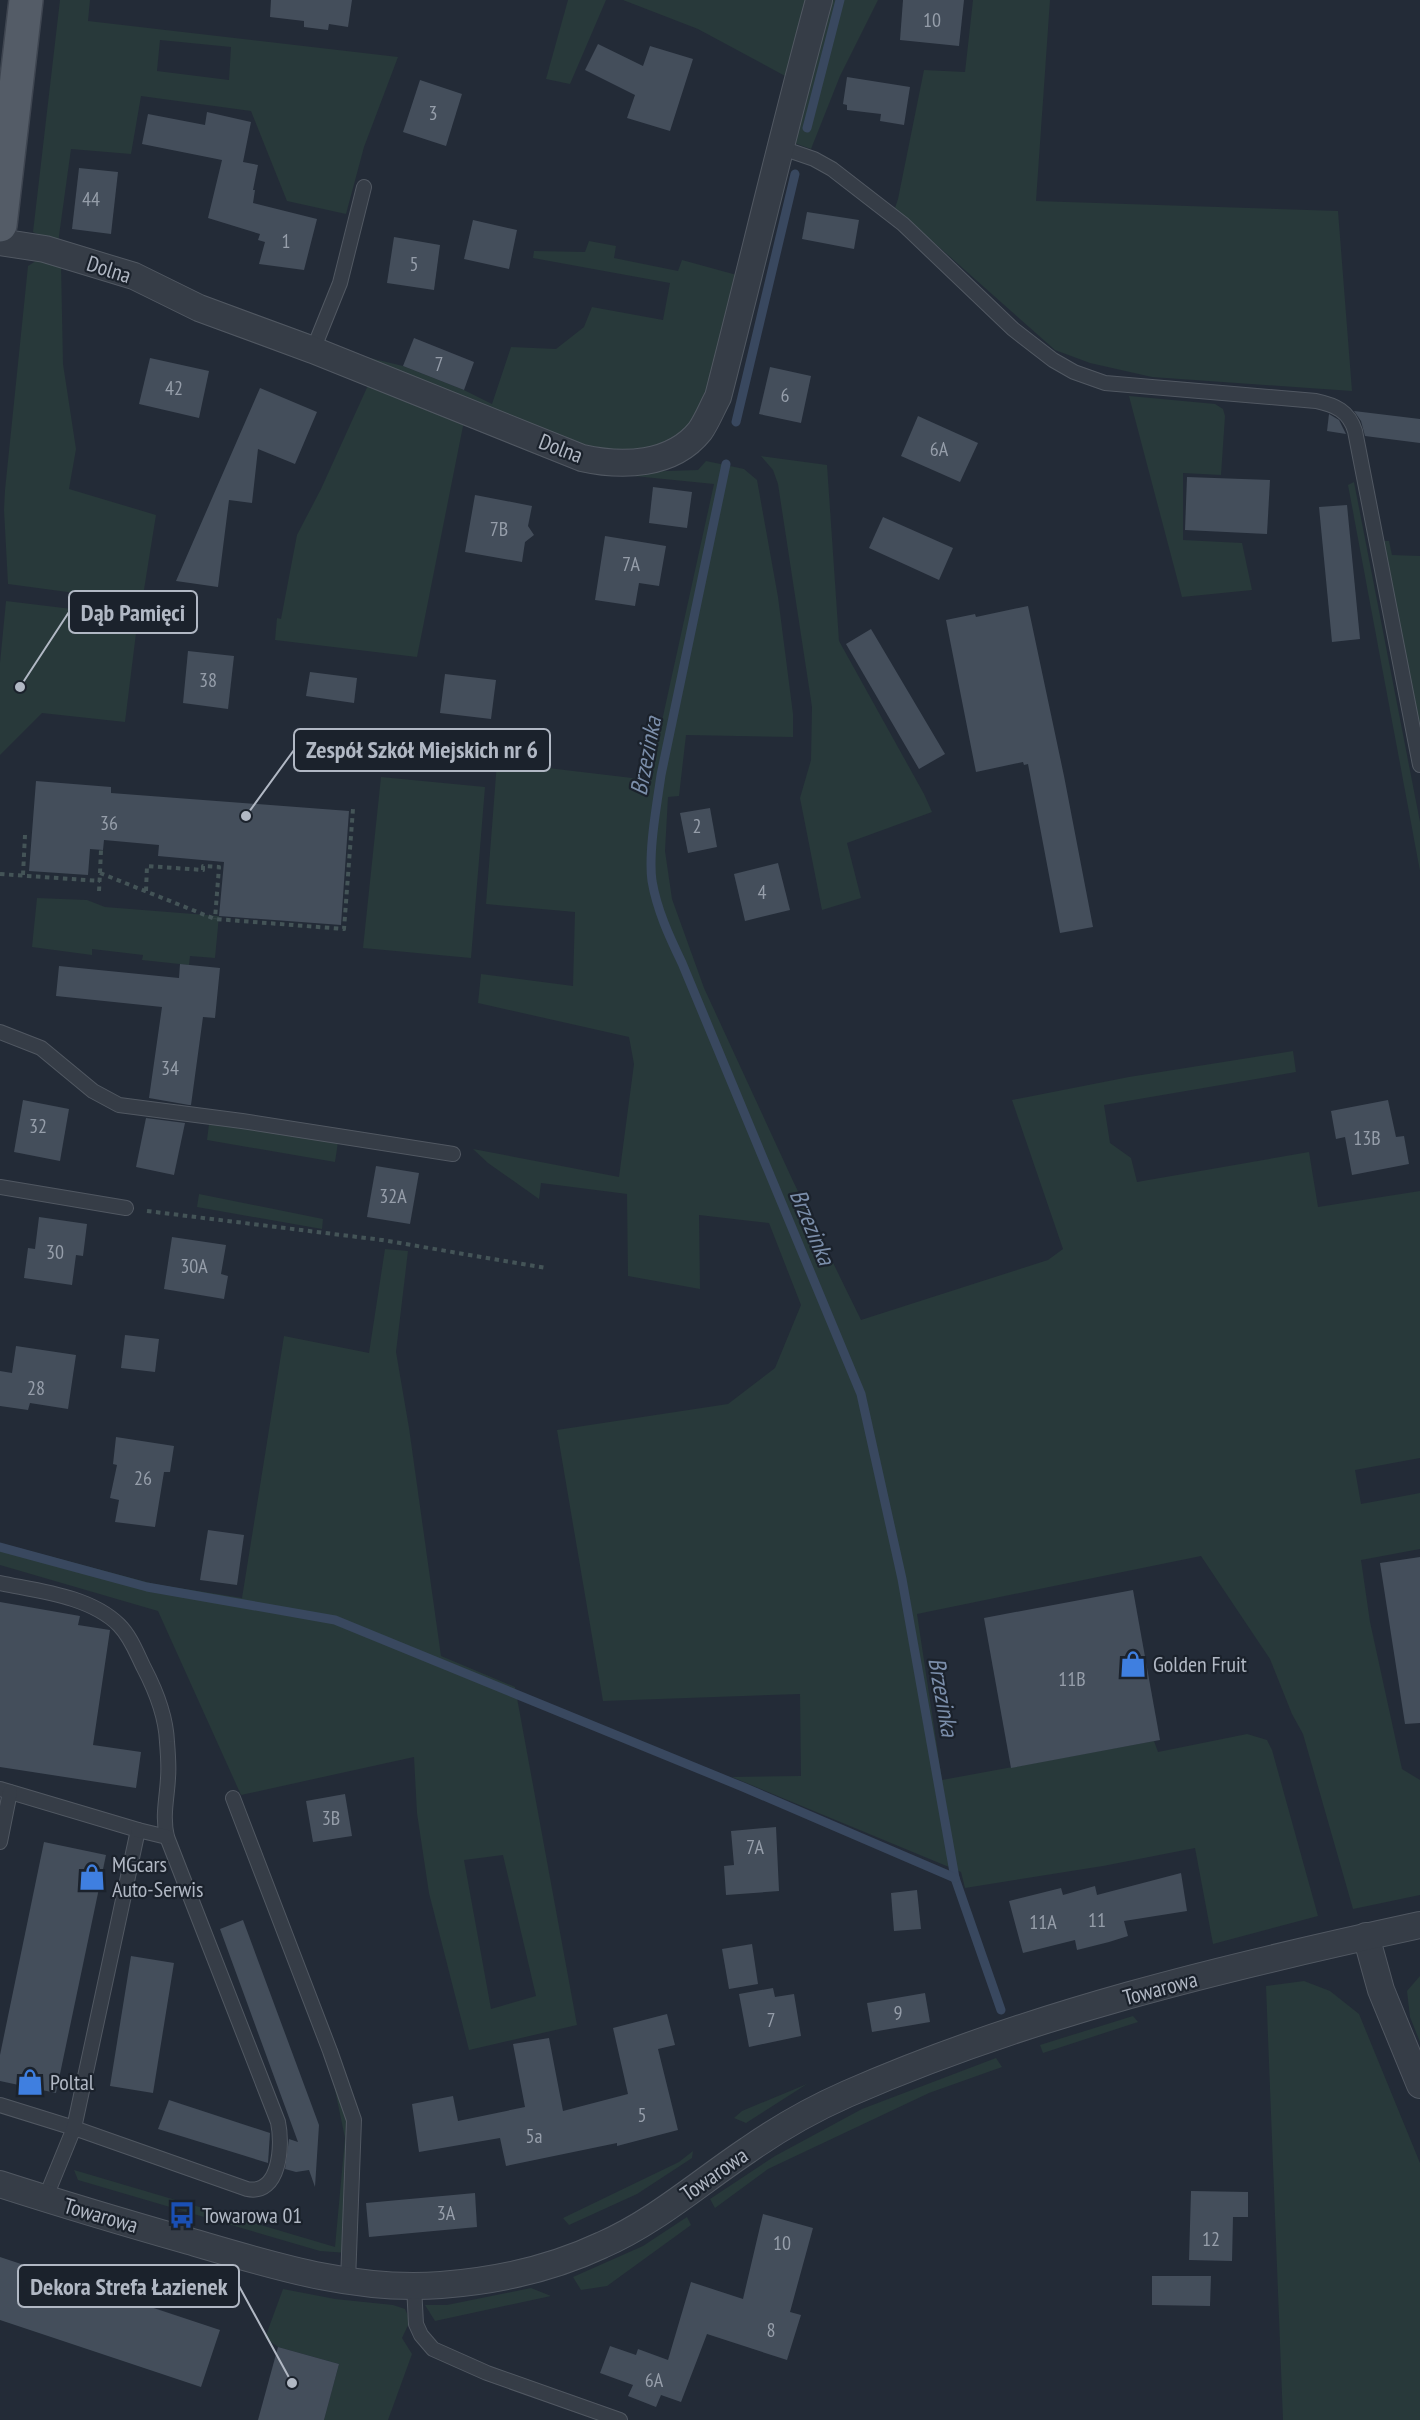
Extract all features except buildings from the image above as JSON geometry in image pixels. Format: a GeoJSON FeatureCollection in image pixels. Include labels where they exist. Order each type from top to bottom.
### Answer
{"type":"FeatureCollection","features":[{"type":"Feature","properties":{"kind":"main road"},"geometry":{"type":"LineString","coordinates":[[1,214],[26,0]]}},
{"type":"Feature","properties":{"kind":"street","name":"Dolna"},"geometry":{"type":"LineString","coordinates":[[0,242],[45,249],[134,276],[200,308],[313,350],[582,458],[636,464],[655,459],[687,443],[699,431],[718,397],[782,148],[792,96],[819,0]]}},
{"type":"Feature","properties":{"kind":"street","name":"Towarowa"},"geometry":{"type":"LineString","coordinates":[[0,2184],[276,2266],[348,2281],[414,2286],[445,2285],[534,2270],[604,2245],[657,2214],[751,2148],[807,2115],[844,2096],[958,2050],[1106,2002],[1420,1924]]}},
{"type":"Feature","properties":{"kind":"street"},"geometry":{"type":"LineString","coordinates":[[1365,1936],[1381,1990],[1420,2085]]}},
{"type":"Feature","properties":{"kind":"lane"},"geometry":{"type":"LineString","coordinates":[[782,148],[814,159],[832,169],[903,224],[1013,329],[1053,360],[1074,372],[1105,383],[1316,401],[1333,405],[1346,413],[1352,420],[1355,431],[1420,765]]}},
{"type":"Feature","properties":{"kind":"lane"},"geometry":{"type":"LineString","coordinates":[[313,350],[340,283],[364,187]]}},
{"type":"Feature","properties":{"kind":"lane"},"geometry":{"type":"LineString","coordinates":[[0,1032],[41,1048],[93,1091],[119,1105],[242,1121],[453,1154]]}},
{"type":"Feature","properties":{"kind":"lane"},"geometry":{"type":"LineString","coordinates":[[0,1187],[126,1208]]}},
{"type":"Feature","properties":{"kind":"lane"},"geometry":{"type":"LineString","coordinates":[[0,1583],[90,1606],[118,1624],[127,1635],[149,1677],[165,1721],[169,1778],[164,1822],[167,1837],[278,2122],[280,2132],[275,2175],[266,2187],[257,2191],[247,2189],[74,2127],[0,2105]]}},
{"type":"Feature","properties":{"kind":"lane"},"geometry":{"type":"LineString","coordinates":[[0,1842],[5,1790],[167,1837]]}},
{"type":"Feature","properties":{"kind":"lane"},"geometry":{"type":"LineString","coordinates":[[233,1798],[330,2051],[354,2120],[348,2281]]}},
{"type":"Feature","properties":{"kind":"lane"},"geometry":{"type":"LineString","coordinates":[[45,2199],[74,2127],[138,1830]]}},
{"type":"Feature","properties":{"kind":"lane"},"geometry":{"type":"LineString","coordinates":[[414,2286],[417,2324],[421,2335],[433,2349],[487,2373],[620,2420]]}},
{"type":"Feature","properties":{"kind":"path"},"geometry":{"type":"LineString","coordinates":[[100,873],[215,919],[344,929],[353,809]]}},
{"type":"Feature","properties":{"kind":"path"},"geometry":{"type":"LineString","coordinates":[[23,875],[25,835]]}},
{"type":"Feature","properties":{"kind":"path"},"geometry":{"type":"LineString","coordinates":[[99,891],[101,850]]}},
{"type":"Feature","properties":{"kind":"path"},"geometry":{"type":"LineString","coordinates":[[146,891],[147,866],[203,870],[203,866],[208,863],[219,867],[215,919]]}},
{"type":"Feature","properties":{"kind":"path"},"geometry":{"type":"LineString","coordinates":[[0,874],[100,881]]}},
{"type":"Feature","properties":{"kind":"path"},"geometry":{"type":"LineString","coordinates":[[126,1208],[382,1240],[546,1268]]}},
{"type":"Feature","properties":{"kind":"shaded area"},"geometry":{"type":"Polygon","coordinates":[[[60,0],[90,0],[88,21],[398,57],[364,147],[346,214],[287,201],[251,111],[141,96],[131,154],[71,149],[58,243],[33,232],[60,0]],[[160,40],[157,71],[229,80],[231,47],[160,40]]]}},
{"type":"Feature","properties":{"kind":"shaded area"},"geometry":{"type":"Polygon","coordinates":[[[568,0],[606,0],[570,84],[546,79],[568,0]]]}},
{"type":"Feature","properties":{"kind":"shaded area"},"geometry":{"type":"Polygon","coordinates":[[[623,0],[810,0],[787,77],[698,29],[623,0]]]}},
{"type":"Feature","properties":{"kind":"shaded area"},"geometry":{"type":"Polygon","coordinates":[[[827,0],[878,0],[840,76],[811,149],[794,143],[827,0]]]}},
{"type":"Feature","properties":{"kind":"shaded area"},"geometry":{"type":"Polygon","coordinates":[[[973,0],[1050,0],[1036,201],[1338,211],[1352,391],[1152,377],[1090,363],[1055,350],[895,208],[924,70],[965,72],[973,0]]]}},
{"type":"Feature","properties":{"kind":"shaded area"},"geometry":{"type":"Polygon","coordinates":[[[589,241],[616,246],[614,258],[678,271],[682,260],[744,277],[711,396],[692,429],[650,452],[585,449],[341,351],[403,366],[464,390],[492,404],[511,347],[556,349],[584,327],[592,307],[663,320],[670,283],[533,258],[534,251],[585,252],[589,241]]]}},
{"type":"Feature","properties":{"kind":"shaded area"},"geometry":{"type":"Polygon","coordinates":[[[39,259],[61,264],[63,364],[76,449],[69,489],[156,515],[142,602],[8,584],[5,490],[28,266],[39,259]]]}},
{"type":"Feature","properties":{"kind":"shaded area"},"geometry":{"type":"Polygon","coordinates":[[[370,381],[464,421],[417,657],[275,640],[277,618],[281,619],[297,535],[321,489],[370,381]]]}},
{"type":"Feature","properties":{"kind":"shaded area"},"geometry":{"type":"Polygon","coordinates":[[[1129,396],[1215,404],[1223,409],[1225,416],[1221,475],[1183,473],[1183,540],[1242,543],[1252,590],[1182,597],[1129,396]]]}},
{"type":"Feature","properties":{"kind":"shaded area"},"geometry":{"type":"Polygon","coordinates":[[[761,456],[827,465],[839,641],[932,812],[847,843],[861,898],[822,910],[800,798],[811,760],[812,707],[778,484],[773,470],[761,456]]]}},
{"type":"Feature","properties":{"kind":"shaded area"},"geometry":{"type":"Polygon","coordinates":[[[706,461],[744,469],[757,480],[778,597],[793,714],[793,737],[686,735],[679,796],[668,797],[665,851],[672,899],[704,988],[793,1181],[861,1320],[1048,1260],[1063,1249],[1012,1100],[1129,1077],[1293,1051],[1296,1072],[1104,1105],[1110,1143],[1131,1158],[1137,1182],[1309,1152],[1318,1207],[1420,1191],[1420,1458],[1355,1470],[1361,1504],[1420,1493],[1420,1549],[1361,1560],[1370,1622],[1402,1769],[1420,1780],[1420,1895],[1353,1909],[1303,1734],[1292,1714],[1270,1659],[1201,1556],[917,1614],[942,1780],[1154,1741],[1158,1752],[1247,1734],[1267,1740],[1272,1750],[1318,1916],[1213,1944],[1195,1848],[1103,1866],[965,1888],[961,1872],[732,1777],[801,1776],[800,1694],[603,1701],[557,1430],[728,1404],[775,1368],[801,1305],[769,1223],[699,1215],[700,1289],[628,1276],[627,1194],[541,1183],[539,1199],[488,1163],[473,1149],[619,1177],[634,1064],[629,1037],[478,1003],[481,974],[573,986],[575,912],[486,904],[497,762],[649,780],[714,484],[634,476],[636,472],[698,470],[706,461]]]}},
{"type":"Feature","properties":{"kind":"shaded area"},"geometry":{"type":"Polygon","coordinates":[[[1354,482],[1420,822],[1420,871],[1348,485],[1354,482]]]}},
{"type":"Feature","properties":{"kind":"shaded area"},"geometry":{"type":"Polygon","coordinates":[[[1382,541],[1389,541],[1392,555],[1420,556],[1420,741],[1382,541]]]}},
{"type":"Feature","properties":{"kind":"shaded area"},"geometry":{"type":"Polygon","coordinates":[[[6,601],[138,617],[125,722],[42,713],[0,755],[0,663],[6,601]]]}},
{"type":"Feature","properties":{"kind":"shaded area"},"geometry":{"type":"Polygon","coordinates":[[[381,777],[485,787],[471,958],[363,948],[381,777]]]}},
{"type":"Feature","properties":{"kind":"shaded area"},"geometry":{"type":"Polygon","coordinates":[[[37,898],[87,900],[105,907],[219,916],[215,958],[190,956],[189,965],[142,960],[143,955],[92,949],[92,955],[32,947],[37,898]]]}},
{"type":"Feature","properties":{"kind":"shaded area"},"geometry":{"type":"Polygon","coordinates":[[[209,1124],[338,1142],[335,1162],[207,1140],[209,1124]]]}},
{"type":"Feature","properties":{"kind":"shaded area"},"geometry":{"type":"Polygon","coordinates":[[[199,1194],[323,1219],[322,1229],[197,1207],[199,1194]]]}},
{"type":"Feature","properties":{"kind":"shaded area"},"geometry":{"type":"Polygon","coordinates":[[[385,1249],[408,1251],[396,1352],[441,1656],[515,1687],[577,2025],[469,2050],[429,1893],[417,1813],[414,1757],[241,1795],[158,1611],[0,1565],[0,1543],[154,1584],[242,1598],[284,1336],[369,1353],[385,1249]],[[503,1855],[464,1860],[491,2009],[536,1996],[503,1855]]]}},
{"type":"Feature","properties":{"kind":"shaded area"},"geometry":{"type":"Polygon","coordinates":[[[1420,1976],[1420,2042],[1410,2017],[1407,1991],[1420,1976]]]}},
{"type":"Feature","properties":{"kind":"shaded area"},"geometry":{"type":"Polygon","coordinates":[[[1304,1981],[1330,1991],[1359,2014],[1420,2163],[1420,2420],[1283,2420],[1266,1986],[1304,1981]]]}},
{"type":"Feature","properties":{"kind":"shaded area"},"geometry":{"type":"Polygon","coordinates":[[[1133,2016],[1138,2022],[1043,2053],[1040,2045],[1133,2016]]]}},
{"type":"Feature","properties":{"kind":"shaded area"},"geometry":{"type":"Polygon","coordinates":[[[996,2058],[1002,2067],[929,2093],[768,2169],[715,2208],[710,2199],[775,2156],[862,2109],[996,2058]]]}},
{"type":"Feature","properties":{"kind":"shaded area"},"geometry":{"type":"Polygon","coordinates":[[[807,2084],[746,2123],[734,2118],[742,2111],[807,2084]]]}},
{"type":"Feature","properties":{"kind":"shaded area"},"geometry":{"type":"Polygon","coordinates":[[[334,2085],[348,2123],[347,2253],[320,2251],[78,2180],[74,2170],[335,2247],[345,2138],[334,2085]]]}},
{"type":"Feature","properties":{"kind":"shaded area"},"geometry":{"type":"Polygon","coordinates":[[[693,2151],[692,2158],[637,2194],[569,2225],[563,2218],[679,2162],[693,2151]]]}},
{"type":"Feature","properties":{"kind":"shaded area"},"geometry":{"type":"Polygon","coordinates":[[[687,2217],[691,2225],[607,2286],[581,2290],[573,2277],[643,2246],[687,2217]]]}},
{"type":"Feature","properties":{"kind":"shaded area"},"geometry":{"type":"Polygon","coordinates":[[[531,2288],[551,2296],[435,2321],[425,2305],[447,2305],[531,2288]]]}},
{"type":"Feature","properties":{"kind":"shaded area"},"geometry":{"type":"Polygon","coordinates":[[[283,2289],[335,2299],[393,2305],[405,2309],[410,2321],[402,2338],[412,2354],[388,2420],[324,2420],[339,2364],[278,2347],[265,2338],[283,2289]]]}},
{"type":"Feature","properties":{"kind":"waterway"},"geometry":{"type":"LineString","coordinates":[[807,128],[840,0]]}},
{"type":"Feature","properties":{"kind":"waterway"},"geometry":{"type":"LineString","coordinates":[[736,422],[795,174]]}},
{"type":"Feature","properties":{"kind":"waterway","name":"Brzezinka"},"geometry":{"type":"LineString","coordinates":[[726,464],[661,775],[652,842],[652,881],[664,923],[861,1394],[902,1579],[955,1878],[1001,2010]]}},
{"type":"Feature","properties":{"kind":"waterway"},"geometry":{"type":"LineString","coordinates":[[0,1547],[147,1587],[335,1620],[743,1787],[955,1878]]}},
{"type":"Feature","properties":{"kind":"place","name":"Dąb Pamięci"},"geometry":{"type":"Point","coordinates":[20,687]}},
{"type":"Feature","properties":{"kind":"place","name":"Zespół Szkół Miejskich nr 6"},"geometry":{"type":"Point","coordinates":[246,816]}},
{"type":"Feature","properties":{"kind":"place","name":"Golden Fruit"},"geometry":{"type":"Point","coordinates":[1133,1664]}},
{"type":"Feature","properties":{"kind":"place","name":"MGcars Auto-Serwis"},"geometry":{"type":"Point","coordinates":[92,1877]}},
{"type":"Feature","properties":{"kind":"place","name":"Poltal"},"geometry":{"type":"Point","coordinates":[30,2082]}},
{"type":"Feature","properties":{"kind":"place","name":"Towarowa 01"},"geometry":{"type":"Point","coordinates":[182,2215]}},
{"type":"Feature","properties":{"kind":"place","name":"Dekora Strefa Łazienek"},"geometry":{"type":"Point","coordinates":[292,2383]}}]}
